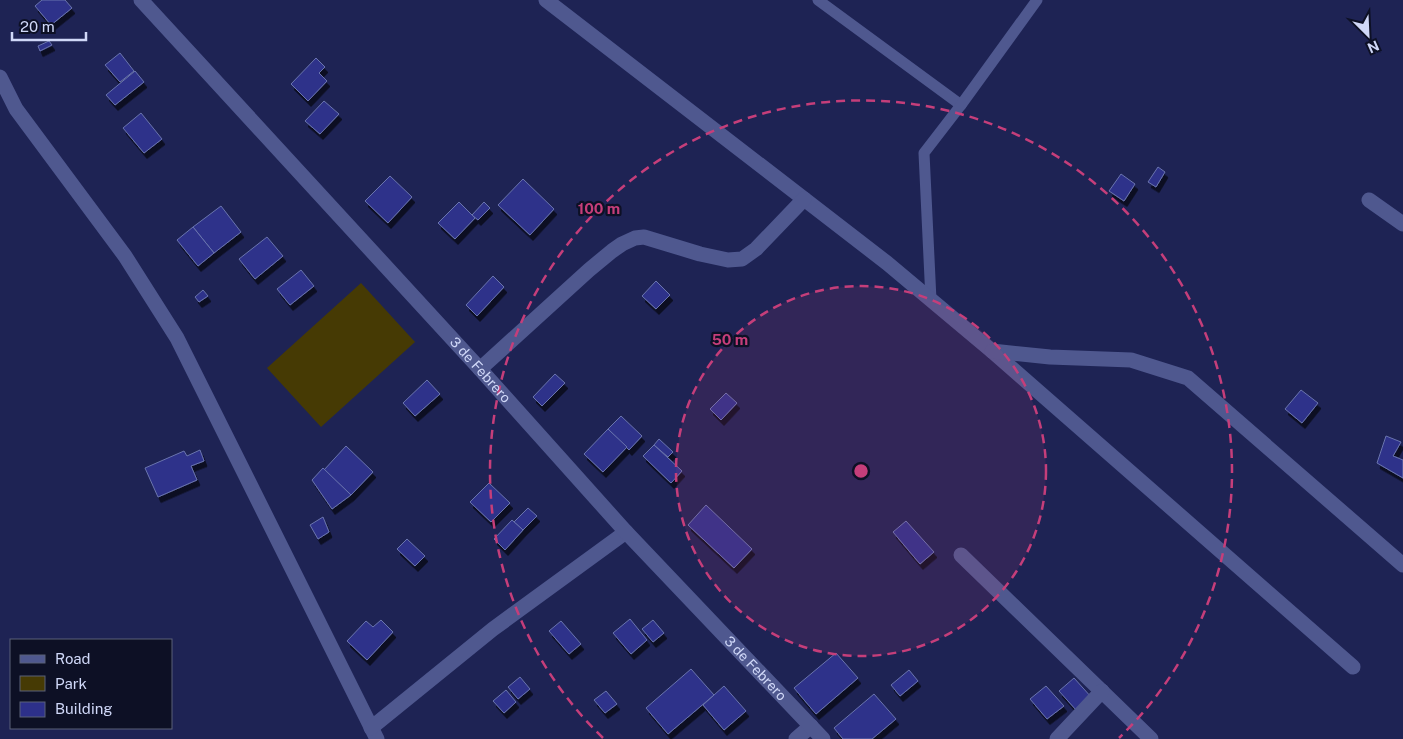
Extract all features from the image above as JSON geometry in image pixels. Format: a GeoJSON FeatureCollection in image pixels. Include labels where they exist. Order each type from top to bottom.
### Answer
{"type":"FeatureCollection","features":[{"type":"Feature","properties":{"kind":"street","name":"3 de Febrero"},"geometry":{"type":"LineString","coordinates":[[141,0],[480,369],[626,532],[823,739]]}},
{"type":"Feature","properties":{"kind":"street"},"geometry":{"type":"LineString","coordinates":[[546,0],[888,263],[992,351],[1353,667]]}},
{"type":"Feature","properties":{"kind":"street"},"geometry":{"type":"LineString","coordinates":[[0,77],[16,109],[124,256],[177,338],[374,733],[493,629],[626,532]]}},
{"type":"Feature","properties":{"kind":"street"},"geometry":{"type":"LineString","coordinates":[[480,369],[590,270],[622,244],[635,238],[644,237],[700,254],[728,260],[742,259],[756,249],[804,199]]}},
{"type":"Feature","properties":{"kind":"street"},"geometry":{"type":"LineString","coordinates":[[1369,200],[1403,224]]}},
{"type":"Feature","properties":{"kind":"street"},"geometry":{"type":"LineString","coordinates":[[992,351],[1050,357],[1131,360],[1188,378],[1403,565]]}},
{"type":"Feature","properties":{"kind":"street"},"geometry":{"type":"LineString","coordinates":[[961,555],[1151,739]]}},
{"type":"Feature","properties":{"kind":"street"},"geometry":{"type":"LineString","coordinates":[[1057,739],[1102,691]]}},
{"type":"Feature","properties":{"kind":"street"},"geometry":{"type":"LineString","coordinates":[[796,739],[811,726]]}},
{"type":"Feature","properties":{"kind":"lane"},"geometry":{"type":"LineString","coordinates":[[818,0],[961,105]]}},
{"type":"Feature","properties":{"kind":"lane"},"geometry":{"type":"LineString","coordinates":[[931,300],[924,154],[1037,0]]}},
{"type":"Feature","properties":{"kind":"green space"},"geometry":{"type":"Polygon","coordinates":[[[361,283],[415,342],[321,427],[267,368],[361,283]]]}},
{"type":"Feature","properties":{"kind":"building"},"geometry":{"type":"Polygon","coordinates":[[[42,0],[65,0],[72,8],[51,25],[35,6],[42,0]]]}},
{"type":"Feature","properties":{"kind":"building"},"geometry":{"type":"Polygon","coordinates":[[[49,41],[52,45],[40,51],[38,46],[49,41]]]}},
{"type":"Feature","properties":{"kind":"building"},"geometry":{"type":"Polygon","coordinates":[[[120,53],[134,71],[120,82],[105,65],[120,53]]]}},
{"type":"Feature","properties":{"kind":"building"},"geometry":{"type":"Polygon","coordinates":[[[316,58],[325,67],[319,73],[327,81],[308,101],[291,84],[316,58]]]}},
{"type":"Feature","properties":{"kind":"building"},"geometry":{"type":"Polygon","coordinates":[[[135,71],[144,82],[115,105],[106,95],[135,71]]]}},
{"type":"Feature","properties":{"kind":"building"},"geometry":{"type":"Polygon","coordinates":[[[324,101],[339,114],[320,134],[305,121],[324,101]]]}},
{"type":"Feature","properties":{"kind":"building"},"geometry":{"type":"Polygon","coordinates":[[[141,113],[162,139],[144,153],[123,128],[141,113]]]}},
{"type":"Feature","properties":{"kind":"building"},"geometry":{"type":"Polygon","coordinates":[[[1158,167],[1165,172],[1156,187],[1148,182],[1158,167]]]}},
{"type":"Feature","properties":{"kind":"building"},"geometry":{"type":"Polygon","coordinates":[[[1121,174],[1135,184],[1124,201],[1109,191],[1121,174]]]}},
{"type":"Feature","properties":{"kind":"building"},"geometry":{"type":"Polygon","coordinates":[[[390,176],[412,197],[388,223],[365,201],[390,176]]]}},
{"type":"Feature","properties":{"kind":"building"},"geometry":{"type":"Polygon","coordinates":[[[523,179],[554,209],[530,235],[498,205],[523,179]]]}},
{"type":"Feature","properties":{"kind":"building"},"geometry":{"type":"Polygon","coordinates":[[[459,202],[475,218],[455,239],[438,223],[459,202]]]}},
{"type":"Feature","properties":{"kind":"building"},"geometry":{"type":"Polygon","coordinates":[[[484,202],[490,208],[478,220],[472,215],[484,202]]]}},
{"type":"Feature","properties":{"kind":"building"},"geometry":{"type":"Polygon","coordinates":[[[221,206],[241,232],[214,253],[193,227],[221,206]]]}},
{"type":"Feature","properties":{"kind":"building"},"geometry":{"type":"Polygon","coordinates":[[[193,227],[214,253],[198,266],[177,240],[193,227]]]}},
{"type":"Feature","properties":{"kind":"building"},"geometry":{"type":"Polygon","coordinates":[[[267,237],[283,256],[255,279],[239,259],[267,237]]]}},
{"type":"Feature","properties":{"kind":"building"},"geometry":{"type":"Polygon","coordinates":[[[301,270],[314,286],[290,305],[277,289],[301,270]]]}},
{"type":"Feature","properties":{"kind":"building"},"geometry":{"type":"Polygon","coordinates":[[[493,276],[504,287],[477,316],[466,305],[493,276]]]}},
{"type":"Feature","properties":{"kind":"building"},"geometry":{"type":"Polygon","coordinates":[[[656,281],[670,295],[656,309],[642,296],[656,281]]]}},
{"type":"Feature","properties":{"kind":"building"},"geometry":{"type":"Polygon","coordinates":[[[203,290],[208,296],[199,302],[195,297],[203,290]]]}},
{"type":"Feature","properties":{"kind":"building"},"geometry":{"type":"Polygon","coordinates":[[[555,374],[565,383],[542,406],[533,397],[555,374]]]}},
{"type":"Feature","properties":{"kind":"building"},"geometry":{"type":"Polygon","coordinates":[[[427,380],[440,394],[415,416],[403,403],[427,380]]]}},
{"type":"Feature","properties":{"kind":"building"},"geometry":{"type":"Polygon","coordinates":[[[1301,390],[1318,403],[1302,423],[1285,409],[1301,390]]]}},
{"type":"Feature","properties":{"kind":"building"},"geometry":{"type":"Polygon","coordinates":[[[726,393],[737,403],[721,420],[710,409],[726,393]]]}},
{"type":"Feature","properties":{"kind":"building"},"geometry":{"type":"Polygon","coordinates":[[[621,416],[642,436],[629,450],[608,429],[621,416]]]}},
{"type":"Feature","properties":{"kind":"building"},"geometry":{"type":"Polygon","coordinates":[[[608,429],[627,447],[603,472],[584,454],[608,429]]]}},
{"type":"Feature","properties":{"kind":"building"},"geometry":{"type":"Polygon","coordinates":[[[1386,436],[1401,442],[1393,456],[1403,460],[1403,478],[1377,463],[1386,436]]]}},
{"type":"Feature","properties":{"kind":"building"},"geometry":{"type":"Polygon","coordinates":[[[659,439],[673,452],[668,457],[654,445],[659,439]]]}},
{"type":"Feature","properties":{"kind":"building"},"geometry":{"type":"Polygon","coordinates":[[[654,445],[682,471],[671,483],[643,456],[654,445]]]}},
{"type":"Feature","properties":{"kind":"building"},"geometry":{"type":"Polygon","coordinates":[[[346,446],[373,472],[351,495],[324,470],[346,446]]]}},
{"type":"Feature","properties":{"kind":"building"},"geometry":{"type":"Polygon","coordinates":[[[200,450],[204,461],[191,466],[197,480],[158,497],[145,468],[184,451],[187,456],[200,450]]]}},
{"type":"Feature","properties":{"kind":"building"},"geometry":{"type":"Polygon","coordinates":[[[323,468],[351,495],[332,509],[312,480],[323,468]]]}},
{"type":"Feature","properties":{"kind":"building"},"geometry":{"type":"Polygon","coordinates":[[[489,483],[510,503],[491,522],[470,502],[489,483]]]}},
{"type":"Feature","properties":{"kind":"building"},"geometry":{"type":"Polygon","coordinates":[[[706,505],[752,549],[734,568],[688,525],[706,505]]]}},
{"type":"Feature","properties":{"kind":"building"},"geometry":{"type":"Polygon","coordinates":[[[528,508],[537,516],[523,530],[514,522],[528,508]]]}},
{"type":"Feature","properties":{"kind":"building"},"geometry":{"type":"Polygon","coordinates":[[[323,517],[329,532],[318,539],[310,525],[323,517]]]}},
{"type":"Feature","properties":{"kind":"building"},"geometry":{"type":"Polygon","coordinates":[[[512,520],[523,530],[505,550],[494,539],[512,520]]]}},
{"type":"Feature","properties":{"kind":"building"},"geometry":{"type":"Polygon","coordinates":[[[906,521],[934,552],[920,564],[893,532],[906,521]]]}},
{"type":"Feature","properties":{"kind":"building"},"geometry":{"type":"Polygon","coordinates":[[[407,539],[425,556],[415,566],[397,549],[407,539]]]}},
{"type":"Feature","properties":{"kind":"building"},"geometry":{"type":"Polygon","coordinates":[[[630,619],[647,640],[631,654],[613,633],[630,619]]]}},
{"type":"Feature","properties":{"kind":"building"},"geometry":{"type":"Polygon","coordinates":[[[381,620],[393,632],[367,660],[347,641],[366,621],[373,627],[381,620]]]}},
{"type":"Feature","properties":{"kind":"building"},"geometry":{"type":"Polygon","coordinates":[[[653,620],[664,633],[653,642],[642,629],[653,620]]]}},
{"type":"Feature","properties":{"kind":"building"},"geometry":{"type":"Polygon","coordinates":[[[561,621],[581,644],[569,654],[549,631],[561,621]]]}},
{"type":"Feature","properties":{"kind":"building"},"geometry":{"type":"Polygon","coordinates":[[[836,653],[858,678],[816,714],[794,688],[836,653]]]}},
{"type":"Feature","properties":{"kind":"building"},"geometry":{"type":"Polygon","coordinates":[[[691,669],[714,695],[668,734],[646,708],[691,669]]]}},
{"type":"Feature","properties":{"kind":"building"},"geometry":{"type":"Polygon","coordinates":[[[909,670],[918,681],[900,696],[891,685],[909,670]]]}},
{"type":"Feature","properties":{"kind":"building"},"geometry":{"type":"Polygon","coordinates":[[[520,677],[530,689],[518,699],[508,687],[520,677]]]}},
{"type":"Feature","properties":{"kind":"building"},"geometry":{"type":"Polygon","coordinates":[[[1074,678],[1092,698],[1077,711],[1059,691],[1074,678]]]}},
{"type":"Feature","properties":{"kind":"building"},"geometry":{"type":"Polygon","coordinates":[[[724,686],[746,711],[724,730],[703,705],[724,686]]]}},
{"type":"Feature","properties":{"kind":"building"},"geometry":{"type":"Polygon","coordinates":[[[1046,686],[1064,706],[1047,719],[1030,699],[1046,686]]]}},
{"type":"Feature","properties":{"kind":"building"},"geometry":{"type":"Polygon","coordinates":[[[506,690],[516,702],[504,713],[493,701],[506,690]]]}},
{"type":"Feature","properties":{"kind":"building"},"geometry":{"type":"Polygon","coordinates":[[[606,691],[617,704],[605,713],[594,700],[606,691]]]}},
{"type":"Feature","properties":{"kind":"building"},"geometry":{"type":"Polygon","coordinates":[[[874,694],[896,719],[872,739],[843,739],[834,728],[874,694]]]}}]}
